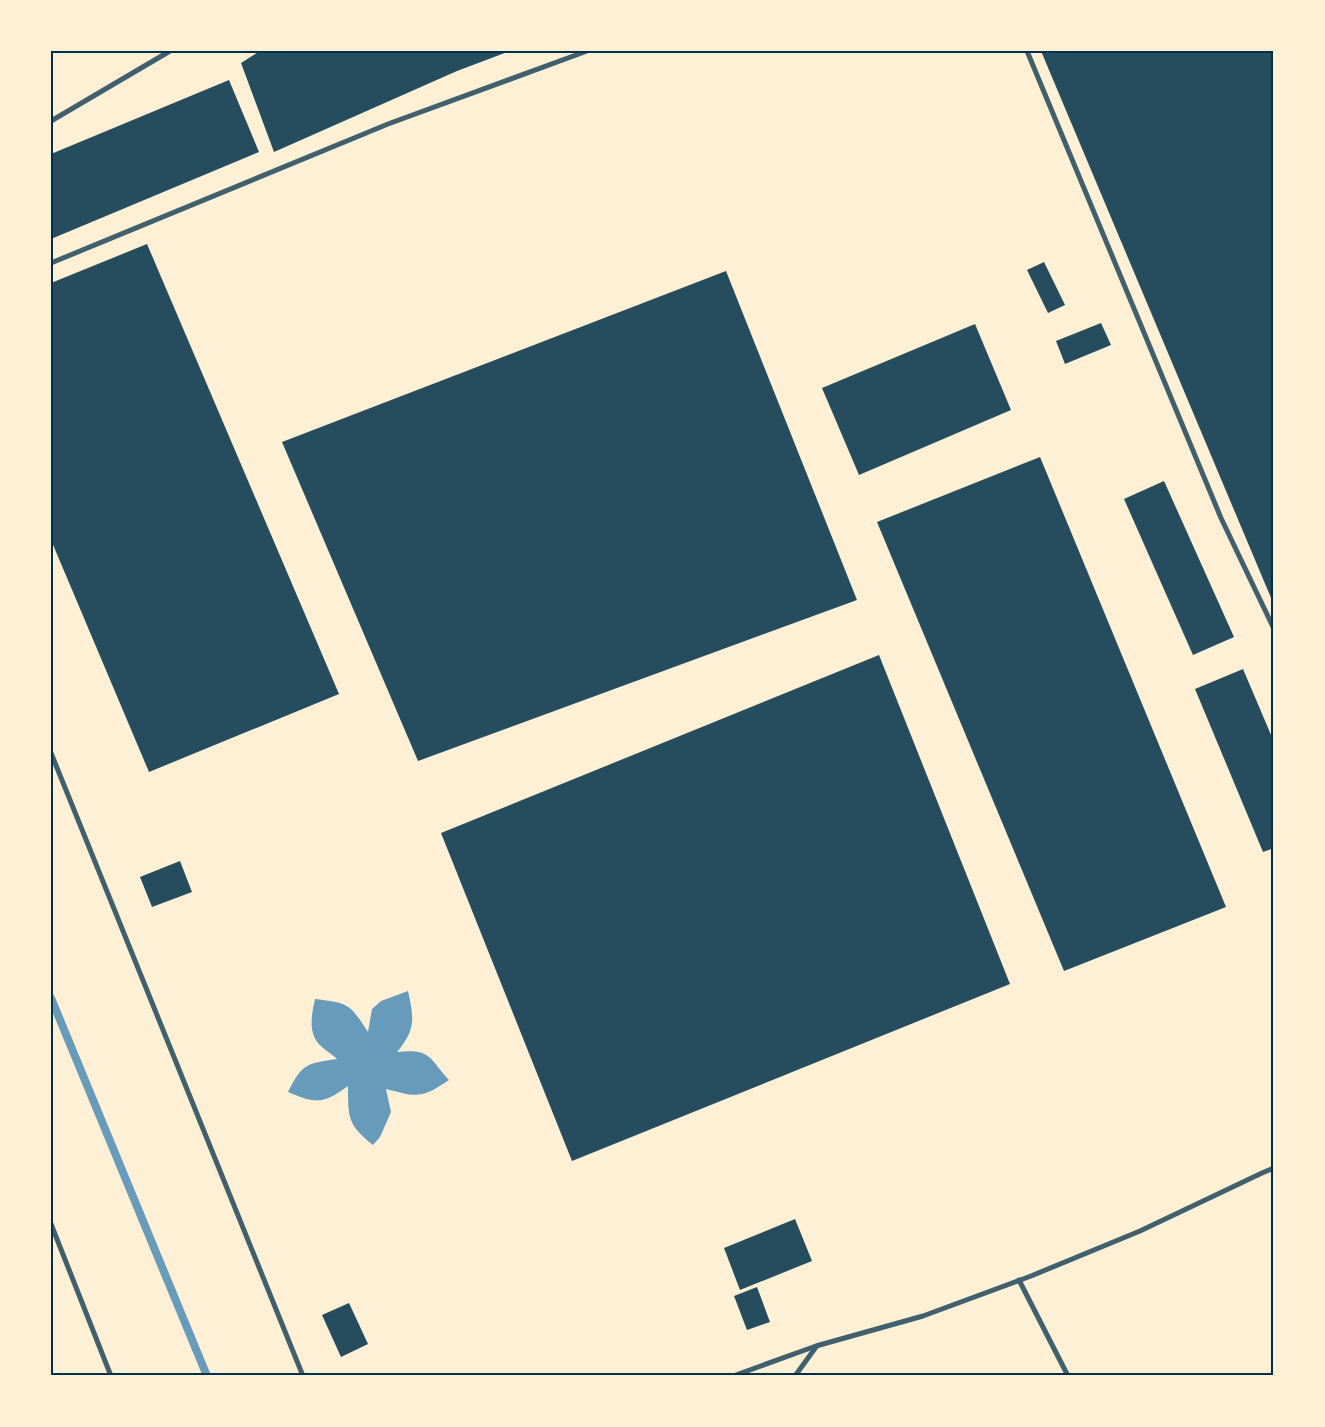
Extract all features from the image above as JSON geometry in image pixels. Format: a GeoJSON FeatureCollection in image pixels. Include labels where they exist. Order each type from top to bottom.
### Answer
{"type":"FeatureCollection","features":[{"type":"Feature","properties":{"kind":"street"},"geometry":{"type":"LineString","coordinates":[[51,121],[170,51]]}},
{"type":"Feature","properties":{"kind":"street"},"geometry":{"type":"LineString","coordinates":[[51,264],[388,124],[587,51]]}},
{"type":"Feature","properties":{"kind":"street"},"geometry":{"type":"LineString","coordinates":[[1027,51],[1221,518],[1274,629]]}},
{"type":"Feature","properties":{"kind":"street"},"geometry":{"type":"LineString","coordinates":[[51,753],[303,1376]]}},
{"type":"Feature","properties":{"kind":"street"},"geometry":{"type":"LineString","coordinates":[[733,1376],[816,1346],[923,1316],[1019,1280],[1140,1231],[1274,1168]]}},
{"type":"Feature","properties":{"kind":"street"},"geometry":{"type":"LineString","coordinates":[[51,1224],[111,1376]]}},
{"type":"Feature","properties":{"kind":"street"},"geometry":{"type":"LineString","coordinates":[[1019,1280],[1068,1376]]}},
{"type":"Feature","properties":{"kind":"street"},"geometry":{"type":"LineString","coordinates":[[795,1376],[816,1346]]}},
{"type":"Feature","properties":{"kind":"water"},"geometry":{"type":"Polygon","coordinates":[[[408,991],[412,1023],[408,1037],[397,1052],[423,1053],[433,1060],[449,1080],[432,1091],[419,1095],[405,1094],[386,1089],[391,1112],[380,1137],[373,1145],[359,1132],[351,1120],[348,1106],[348,1086],[332,1096],[319,1100],[306,1099],[288,1092],[298,1075],[307,1066],[337,1059],[320,1045],[313,1033],[312,1022],[315,999],[348,1006],[368,1032],[372,1009],[381,1001],[408,991]]]}},
{"type":"Feature","properties":{"kind":"building"},"geometry":{"type":"Polygon","coordinates":[[[260,51],[510,51],[457,71],[274,152],[241,63],[260,51]]]}},
{"type":"Feature","properties":{"kind":"building"},"geometry":{"type":"Polygon","coordinates":[[[1041,51],[1274,51],[1274,605],[1041,51]]]}},
{"type":"Feature","properties":{"kind":"building"},"geometry":{"type":"Polygon","coordinates":[[[229,80],[259,152],[51,239],[51,154],[229,80]]]}},
{"type":"Feature","properties":{"kind":"building"},"geometry":{"type":"Polygon","coordinates":[[[147,244],[339,694],[149,772],[51,540],[51,283],[147,244]]]}},
{"type":"Feature","properties":{"kind":"building"},"geometry":{"type":"Polygon","coordinates":[[[1044,262],[1065,305],[1048,313],[1027,270],[1044,262]]]}},
{"type":"Feature","properties":{"kind":"building"},"geometry":{"type":"Polygon","coordinates":[[[726,271],[857,600],[418,761],[282,442],[726,271]]]}},
{"type":"Feature","properties":{"kind":"building"},"geometry":{"type":"Polygon","coordinates":[[[1101,323],[1111,345],[1065,364],[1056,341],[1101,323]]]}},
{"type":"Feature","properties":{"kind":"building"},"geometry":{"type":"Polygon","coordinates":[[[975,324],[1011,410],[859,475],[822,388],[975,324]]]}},
{"type":"Feature","properties":{"kind":"building"},"geometry":{"type":"Polygon","coordinates":[[[1040,457],[1226,907],[1064,971],[877,522],[1040,457]]]}},
{"type":"Feature","properties":{"kind":"building"},"geometry":{"type":"Polygon","coordinates":[[[1164,481],[1234,637],[1193,655],[1124,499],[1164,481]]]}},
{"type":"Feature","properties":{"kind":"building"},"geometry":{"type":"Polygon","coordinates":[[[879,655],[1010,984],[572,1161],[441,833],[879,655]]]}},
{"type":"Feature","properties":{"kind":"building"},"geometry":{"type":"Polygon","coordinates":[[[1243,669],[1274,742],[1274,848],[1263,852],[1195,689],[1243,669]]]}},
{"type":"Feature","properties":{"kind":"building"},"geometry":{"type":"Polygon","coordinates":[[[180,861],[192,892],[152,907],[140,877],[180,861]]]}},
{"type":"Feature","properties":{"kind":"building"},"geometry":{"type":"Polygon","coordinates":[[[795,1219],[812,1261],[740,1290],[724,1248],[795,1219]]]}},
{"type":"Feature","properties":{"kind":"building"},"geometry":{"type":"Polygon","coordinates":[[[757,1287],[770,1322],[747,1330],[734,1296],[757,1287]]]}},
{"type":"Feature","properties":{"kind":"building"},"geometry":{"type":"Polygon","coordinates":[[[349,1303],[368,1344],[341,1357],[322,1315],[349,1303]]]}},
{"type":"Feature","properties":{"kind":"waterway"},"geometry":{"type":"LineString","coordinates":[[51,998],[207,1376]]}}]}
